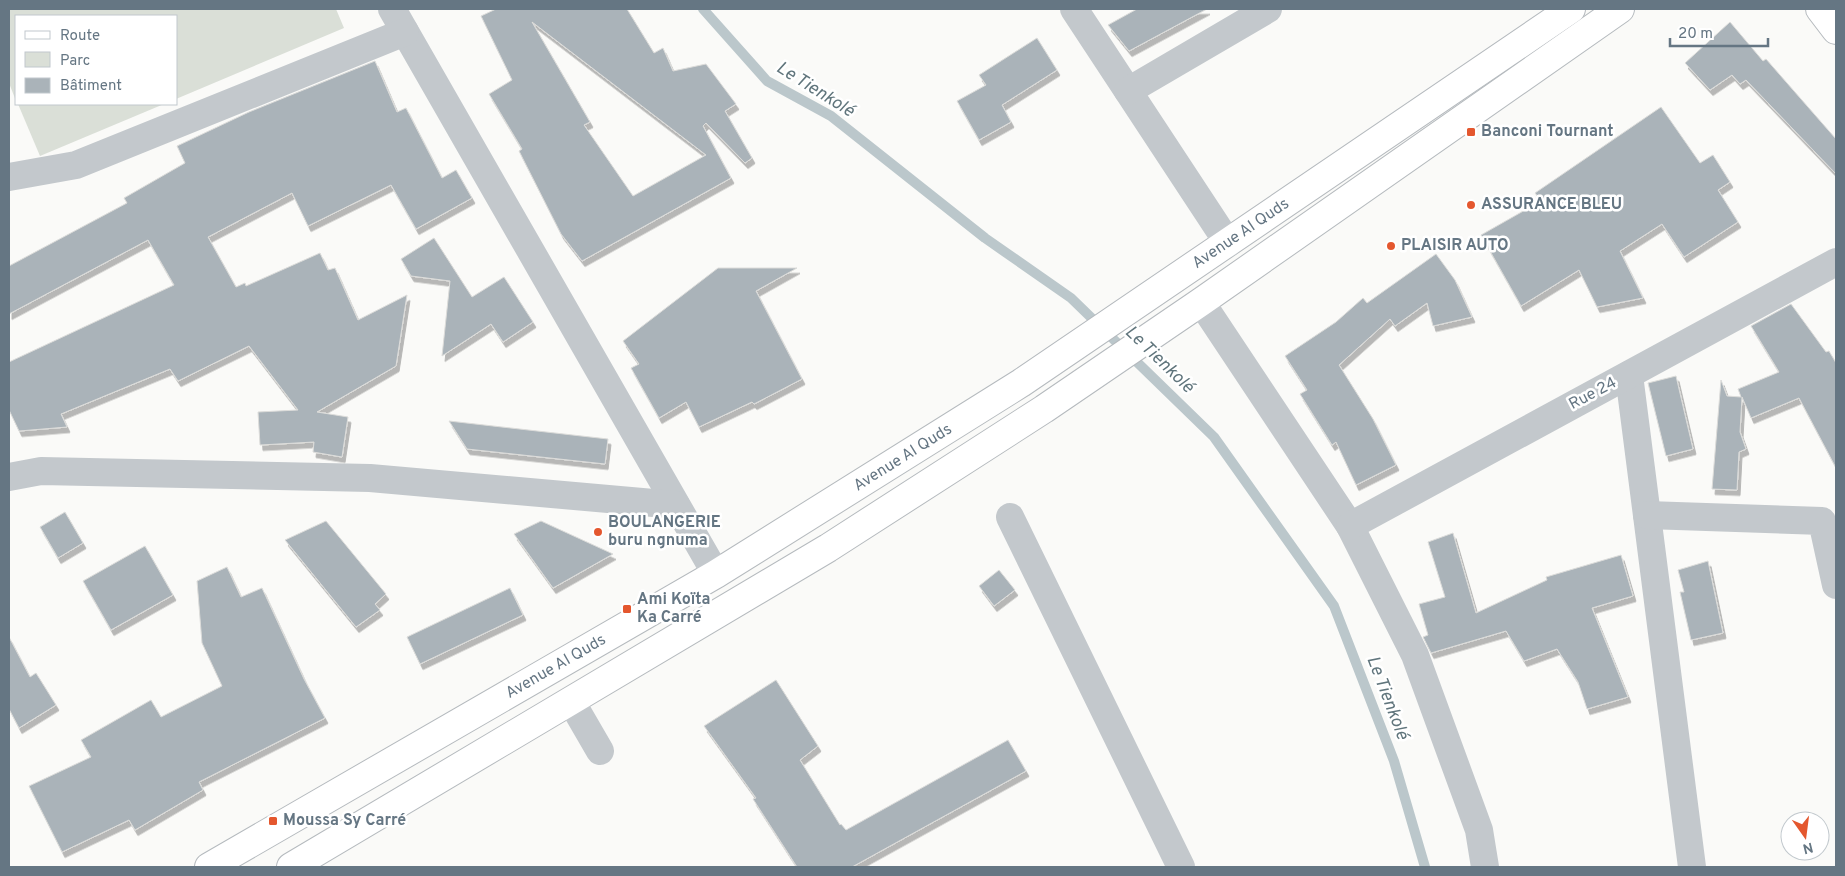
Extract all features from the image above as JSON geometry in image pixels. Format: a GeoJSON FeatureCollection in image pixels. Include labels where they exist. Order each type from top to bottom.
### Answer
{"type":"FeatureCollection","features":[{"type":"Feature","properties":{"kind":"main road","name":"Avenue Al Quds"},"geometry":{"type":"LineString","coordinates":[[290,867],[828,548],[1044,409],[1202,302],[1620,9]]}},
{"type":"Feature","properties":{"kind":"main road"},"geometry":{"type":"LineString","coordinates":[[1820,9],[1836,30]]}},
{"type":"Feature","properties":{"kind":"main road","name":"Avenue Al Quds"},"geometry":{"type":"LineString","coordinates":[[209,867],[716,574],[1021,384],[1565,11]]}},
{"type":"Feature","properties":{"kind":"street"},"geometry":{"type":"LineString","coordinates":[[1074,9],[1228,243]]}},
{"type":"Feature","properties":{"kind":"street"},"geometry":{"type":"LineString","coordinates":[[1128,91],[1268,9]]}},
{"type":"Feature","properties":{"kind":"street"},"geometry":{"type":"LineString","coordinates":[[9,177],[76,165],[399,20],[716,574]]}},
{"type":"Feature","properties":{"kind":"street","name":"Rue 24"},"geometry":{"type":"LineString","coordinates":[[1350,526],[1836,262]]}},
{"type":"Feature","properties":{"kind":"street"},"geometry":{"type":"LineString","coordinates":[[1202,302],[1350,526],[1415,655],[1478,830],[1485,867]]}},
{"type":"Feature","properties":{"kind":"street"},"geometry":{"type":"LineString","coordinates":[[1628,374],[1692,867]]}},
{"type":"Feature","properties":{"kind":"street"},"geometry":{"type":"LineString","coordinates":[[9,477],[41,470],[370,478],[676,506]]}},
{"type":"Feature","properties":{"kind":"street"},"geometry":{"type":"LineString","coordinates":[[1647,515],[1829,521],[1836,585]]}},
{"type":"Feature","properties":{"kind":"street"},"geometry":{"type":"LineString","coordinates":[[1010,517],[1181,867]]}},
{"type":"Feature","properties":{"kind":"street"},"geometry":{"type":"LineString","coordinates":[[571,701],[600,751]]}},
{"type":"Feature","properties":{"kind":"green space"},"geometry":{"type":"Polygon","coordinates":[[[9,9],[336,9],[344,28],[178,98],[178,15],[15,15],[15,98],[9,83],[9,9]]]}},
{"type":"Feature","properties":{"kind":"green space"},"geometry":{"type":"Polygon","coordinates":[[[18,105],[162,105],[40,156],[18,105]]]}},
{"type":"Feature","properties":{"kind":"building"},"geometry":{"type":"Polygon","coordinates":[[[496,9],[627,9],[654,53],[663,48],[673,71],[706,64],[736,104],[725,111],[752,158],[745,163],[706,123],[703,126],[731,178],[582,261],[561,234],[519,151],[522,149],[489,94],[512,80],[481,16],[496,9]],[[532,22],[590,122],[584,125],[633,196],[706,155],[532,22]]]}},
{"type":"Feature","properties":{"kind":"building"},"geometry":{"type":"Polygon","coordinates":[[[1137,9],[1207,9],[1129,51],[1108,25],[1137,9]]]}},
{"type":"Feature","properties":{"kind":"building"},"geometry":{"type":"Polygon","coordinates":[[[1730,22],[1763,61],[1766,59],[1836,139],[1836,174],[1746,80],[1740,84],[1732,75],[1710,90],[1685,63],[1730,22]]]}},
{"type":"Feature","properties":{"kind":"building"},"geometry":{"type":"Polygon","coordinates":[[[1037,38],[1057,70],[1002,105],[1011,122],[979,140],[957,101],[986,85],[979,75],[1037,38]]]}},
{"type":"Feature","properties":{"kind":"building"},"geometry":{"type":"Polygon","coordinates":[[[375,61],[397,112],[406,108],[442,178],[456,170],[472,198],[416,229],[391,185],[308,226],[292,193],[208,237],[236,287],[245,283],[246,286],[320,253],[328,270],[335,268],[358,320],[407,295],[396,366],[317,412],[348,417],[342,457],[313,452],[314,442],[260,445],[258,412],[298,410],[249,346],[178,381],[170,369],[61,414],[67,427],[19,431],[9,410],[9,362],[174,285],[148,240],[9,314],[9,266],[127,203],[124,198],[185,163],[177,146],[249,112],[375,61]]]}},
{"type":"Feature","properties":{"kind":"building"},"geometry":{"type":"Polygon","coordinates":[[[1661,107],[1700,163],[1713,155],[1730,182],[1718,190],[1738,222],[1684,257],[1662,224],[1620,251],[1643,298],[1597,307],[1579,270],[1521,306],[1481,235],[1541,201],[1535,193],[1661,107]]]}},
{"type":"Feature","properties":{"kind":"building"},"geometry":{"type":"Polygon","coordinates":[[[434,238],[472,297],[504,277],[533,322],[503,342],[491,324],[442,356],[450,281],[411,276],[401,259],[434,238]]]}},
{"type":"Feature","properties":{"kind":"building"},"geometry":{"type":"Polygon","coordinates":[[[1436,254],[1455,280],[1472,317],[1433,326],[1427,303],[1395,326],[1390,319],[1339,365],[1373,419],[1396,465],[1356,485],[1336,442],[1332,445],[1300,394],[1307,390],[1285,356],[1336,322],[1363,298],[1367,303],[1436,254]]]}},
{"type":"Feature","properties":{"kind":"building"},"geometry":{"type":"Polygon","coordinates":[[[718,268],[797,268],[756,291],[802,379],[754,404],[752,402],[699,427],[686,402],[659,418],[631,368],[639,364],[623,341],[718,268]]]}},
{"type":"Feature","properties":{"kind":"building"},"geometry":{"type":"Polygon","coordinates":[[[1791,304],[1826,352],[1829,351],[1836,363],[1836,468],[1799,398],[1751,418],[1742,397],[1740,432],[1746,449],[1739,452],[1737,490],[1712,489],[1721,380],[1727,396],[1741,397],[1738,389],[1779,372],[1751,326],[1791,304]]]}},
{"type":"Feature","properties":{"kind":"building"},"geometry":{"type":"Polygon","coordinates":[[[1676,376],[1693,449],[1666,456],[1648,383],[1676,376]]]}},
{"type":"Feature","properties":{"kind":"building"},"geometry":{"type":"Polygon","coordinates":[[[449,421],[608,439],[605,464],[467,449],[449,421]]]}},
{"type":"Feature","properties":{"kind":"building"},"geometry":{"type":"Polygon","coordinates":[[[65,512],[83,543],[58,558],[40,527],[65,512]]]}},
{"type":"Feature","properties":{"kind":"building"},"geometry":{"type":"Polygon","coordinates":[[[326,521],[386,594],[375,604],[380,610],[356,627],[285,540],[326,521]]]}},
{"type":"Feature","properties":{"kind":"building"},"geometry":{"type":"Polygon","coordinates":[[[541,521],[613,554],[553,588],[514,534],[541,521]]]}},
{"type":"Feature","properties":{"kind":"building"},"geometry":{"type":"Polygon","coordinates":[[[1453,533],[1476,613],[1547,580],[1546,577],[1621,555],[1633,596],[1592,608],[1628,697],[1587,709],[1578,682],[1557,649],[1524,661],[1506,631],[1431,653],[1423,637],[1428,635],[1419,604],[1445,597],[1428,542],[1453,533]]]}},
{"type":"Feature","properties":{"kind":"building"},"geometry":{"type":"Polygon","coordinates":[[[145,546],[173,595],[111,630],[83,581],[145,546]]]}},
{"type":"Feature","properties":{"kind":"building"},"geometry":{"type":"Polygon","coordinates":[[[1708,561],[1723,633],[1691,640],[1680,592],[1684,592],[1678,570],[1708,561]]]}},
{"type":"Feature","properties":{"kind":"building"},"geometry":{"type":"Polygon","coordinates":[[[227,567],[241,597],[262,588],[304,679],[325,718],[199,782],[203,790],[135,830],[129,820],[62,852],[29,786],[91,757],[81,740],[151,700],[161,717],[222,686],[202,643],[197,581],[227,567]]]}},
{"type":"Feature","properties":{"kind":"building"},"geometry":{"type":"Polygon","coordinates":[[[999,570],[1015,590],[994,606],[979,586],[999,570]]]}},
{"type":"Feature","properties":{"kind":"building"},"geometry":{"type":"Polygon","coordinates":[[[510,588],[523,615],[420,664],[407,637],[510,588]]]}},
{"type":"Feature","properties":{"kind":"building"},"geometry":{"type":"Polygon","coordinates":[[[9,637],[30,677],[36,673],[56,705],[19,728],[9,709],[9,637]]]}},
{"type":"Feature","properties":{"kind":"building"},"geometry":{"type":"Polygon","coordinates":[[[776,680],[818,746],[800,760],[840,825],[846,830],[1008,740],[1026,771],[852,867],[797,867],[753,799],[756,798],[704,726],[776,680]]]}},
{"type":"Feature","properties":{"kind":"waterway","name":"Le Tienkolé"},"geometry":{"type":"LineString","coordinates":[[703,9],[767,81],[831,116],[985,238],[1071,298],[1214,437],[1334,606],[1394,761],[1425,867]]}},
{"type":"Feature","properties":{"kind":"place","name":"Banconi Tournant"},"geometry":{"type":"Point","coordinates":[1471,132]}},
{"type":"Feature","properties":{"kind":"place","name":"ASSURANCE BLEU"},"geometry":{"type":"Point","coordinates":[1471,205]}},
{"type":"Feature","properties":{"kind":"place","name":"PLAISIR AUTO"},"geometry":{"type":"Point","coordinates":[1391,246]}},
{"type":"Feature","properties":{"kind":"place","name":"BOULANGERIE buru ngnuma"},"geometry":{"type":"Point","coordinates":[598,532]}},
{"type":"Feature","properties":{"kind":"place","name":"Ami Koïta Ka Carré"},"geometry":{"type":"Point","coordinates":[627,609]}},
{"type":"Feature","properties":{"kind":"place","name":"Moussa Sy Carré"},"geometry":{"type":"Point","coordinates":[273,821]}}]}
